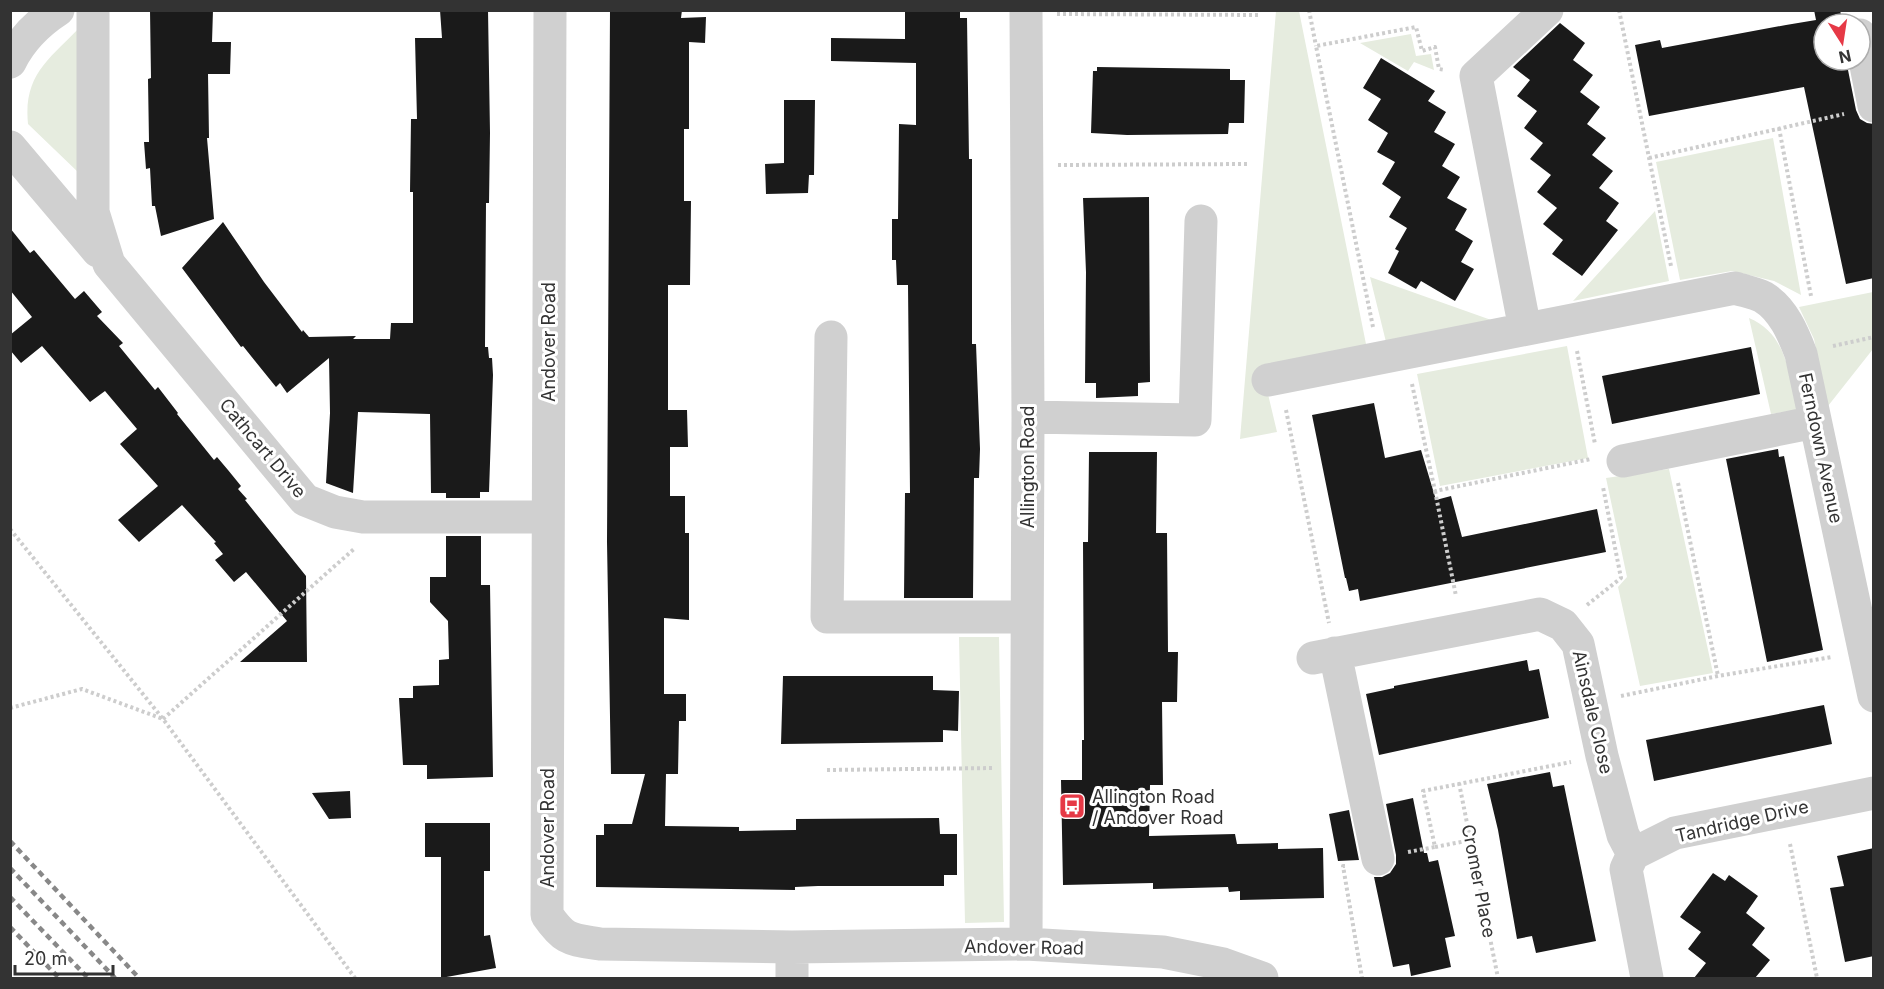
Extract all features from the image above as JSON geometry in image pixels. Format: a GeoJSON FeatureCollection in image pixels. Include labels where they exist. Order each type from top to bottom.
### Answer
{"type":"FeatureCollection","features":[{"type":"Feature","properties":{"kind":"street"},"geometry":{"type":"LineString","coordinates":[[10,62],[18,46],[45,19],[58,10]]}},
{"type":"Feature","properties":{"kind":"street","name":"Cathcart Drive"},"geometry":{"type":"LineString","coordinates":[[93,10],[93,212],[109,264]]}},
{"type":"Feature","properties":{"kind":"street","name":"Andover Road"},"geometry":{"type":"LineString","coordinates":[[550,10],[547,915],[559,933],[573,940],[600,944],[792,963],[1026,944],[1163,952],[1223,964],[1262,978]]}},
{"type":"Feature","properties":{"kind":"street"},"geometry":{"type":"LineString","coordinates":[[1525,329],[1476,76],[1547,10]]}},
{"type":"Feature","properties":{"kind":"street","name":"Allington Road"},"geometry":{"type":"LineString","coordinates":[[1026,12],[1028,417],[1026,944]]}},
{"type":"Feature","properties":{"kind":"street"},"geometry":{"type":"LineString","coordinates":[[1862,72],[1863,109]]}},
{"type":"Feature","properties":{"kind":"street","name":"Cathcart Drive"},"geometry":{"type":"LineString","coordinates":[[10,147],[306,500],[335,512],[388,519],[548,518]]}},
{"type":"Feature","properties":{"kind":"street"},"geometry":{"type":"LineString","coordinates":[[1028,417],[1195,420],[1201,221]]}},
{"type":"Feature","properties":{"kind":"street","name":"Ferndown Avenue"},"geometry":{"type":"LineString","coordinates":[[1273,379],[1735,288],[1764,298],[1783,315],[1801,354],[1874,696]]}},
{"type":"Feature","properties":{"kind":"street"},"geometry":{"type":"LineString","coordinates":[[831,337],[827,617],[1027,617]]}},
{"type":"Feature","properties":{"kind":"street"},"geometry":{"type":"LineString","coordinates":[[1604,461],[1672,451],[1815,422]]}},
{"type":"Feature","properties":{"kind":"street"},"geometry":{"type":"LineString","coordinates":[[1378,859],[1324,656],[1540,614],[1563,625]]}},
{"type":"Feature","properties":{"kind":"street","name":"Ainsdale Close"},"geometry":{"type":"LineString","coordinates":[[1563,625],[1578,644],[1602,756],[1623,835],[1633,854]]}},
{"type":"Feature","properties":{"kind":"street","name":"Tandridge Drive"},"geometry":{"type":"LineString","coordinates":[[1633,854],[1675,833],[1874,793]]}},
{"type":"Feature","properties":{"kind":"street"},"geometry":{"type":"LineString","coordinates":[[1633,854],[1626,869],[1647,978]]}},
{"type":"Feature","properties":{"kind":"path"},"geometry":{"type":"LineString","coordinates":[[1309,10],[1392,355],[1435,491],[1462,628]]}},
{"type":"Feature","properties":{"kind":"path"},"geometry":{"type":"LineString","coordinates":[[1619,10],[1678,299]]}},
{"type":"Feature","properties":{"kind":"path"},"geometry":{"type":"LineString","coordinates":[[1026,12],[1260,15]]}},
{"type":"Feature","properties":{"kind":"path"},"geometry":{"type":"LineString","coordinates":[[1316,46],[1416,27],[1422,51],[1435,47],[1439,69],[1476,76]]}},
{"type":"Feature","properties":{"kind":"path"},"geometry":{"type":"LineString","coordinates":[[1649,158],[1863,109]]}},
{"type":"Feature","properties":{"kind":"path"},"geometry":{"type":"LineString","coordinates":[[1779,128],[1812,302]]}},
{"type":"Feature","properties":{"kind":"path"},"geometry":{"type":"LineString","coordinates":[[1027,165],[1248,164]]}},
{"type":"Feature","properties":{"kind":"path"},"geometry":{"type":"LineString","coordinates":[[1563,625],[1621,578],[1604,461],[1571,321]]}},
{"type":"Feature","properties":{"kind":"path"},"geometry":{"type":"LineString","coordinates":[[1801,354],[1874,337]]}},
{"type":"Feature","properties":{"kind":"path"},"geometry":{"type":"LineString","coordinates":[[1273,379],[1324,656]]}},
{"type":"Feature","properties":{"kind":"path"},"geometry":{"type":"LineString","coordinates":[[1672,451],[1718,676]]}},
{"type":"Feature","properties":{"kind":"path"},"geometry":{"type":"LineString","coordinates":[[1435,491],[1604,461]]}},
{"type":"Feature","properties":{"kind":"path"},"geometry":{"type":"LineString","coordinates":[[163,719],[388,519]]}},
{"type":"Feature","properties":{"kind":"path"},"geometry":{"type":"LineString","coordinates":[[10,529],[163,719],[355,978]]}},
{"type":"Feature","properties":{"kind":"path"},"geometry":{"type":"LineString","coordinates":[[1591,702],[1718,676],[1865,652]]}},
{"type":"Feature","properties":{"kind":"path"},"geometry":{"type":"LineString","coordinates":[[10,708],[82,689],[163,719]]}},
{"type":"Feature","properties":{"kind":"path","name":"Cromer Place"},"geometry":{"type":"LineString","coordinates":[[1362,978],[1343,866],[1435,847],[1423,791],[1602,756]]}},
{"type":"Feature","properties":{"kind":"path"},"geometry":{"type":"LineString","coordinates":[[827,770],[1028,768]]}},
{"type":"Feature","properties":{"kind":"path","name":"Cromer Place"},"geometry":{"type":"LineString","coordinates":[[1460,783],[1498,978]]}},
{"type":"Feature","properties":{"kind":"path"},"geometry":{"type":"LineString","coordinates":[[1784,811],[1817,978]]}},
{"type":"Feature","properties":{"kind":"path"},"geometry":{"type":"LineString","coordinates":[[1435,847],[1471,840]]}},
{"type":"Feature","properties":{"kind":"shaded area"},"geometry":{"type":"Polygon","coordinates":[[[1276,11],[1299,11],[1367,349],[1268,394],[1277,432],[1240,439],[1276,11]]]}},
{"type":"Feature","properties":{"kind":"shaded area"},"geometry":{"type":"Polygon","coordinates":[[[81,26],[80,174],[28,124],[28,107],[34,80],[41,69],[81,26]]]}},
{"type":"Feature","properties":{"kind":"shaded area"},"geometry":{"type":"Polygon","coordinates":[[[1411,34],[1416,56],[1431,54],[1434,70],[1414,62],[1408,71],[1360,43],[1411,34]]]}},
{"type":"Feature","properties":{"kind":"shaded area"},"geometry":{"type":"Polygon","coordinates":[[[1773,138],[1801,295],[1774,281],[1732,271],[1680,280],[1656,162],[1773,138]]]}},
{"type":"Feature","properties":{"kind":"shaded area"},"geometry":{"type":"Polygon","coordinates":[[[1655,211],[1669,281],[1573,301],[1655,211]]]}},
{"type":"Feature","properties":{"kind":"shaded area"},"geometry":{"type":"Polygon","coordinates":[[[1370,277],[1494,321],[1386,342],[1370,277]]]}},
{"type":"Feature","properties":{"kind":"shaded area"},"geometry":{"type":"Polygon","coordinates":[[[1873,292],[1873,349],[1828,406],[1814,339],[1799,307],[1873,292]]]}},
{"type":"Feature","properties":{"kind":"shaded area"},"geometry":{"type":"Polygon","coordinates":[[[1749,318],[1762,325],[1779,345],[1788,369],[1797,410],[1771,414],[1749,318]]]}},
{"type":"Feature","properties":{"kind":"shaded area"},"geometry":{"type":"Polygon","coordinates":[[[1567,346],[1588,458],[1440,486],[1417,374],[1567,346]]]}},
{"type":"Feature","properties":{"kind":"shaded area"},"geometry":{"type":"Polygon","coordinates":[[[1669,469],[1713,673],[1640,686],[1618,587],[1627,577],[1606,478],[1669,469]]]}},
{"type":"Feature","properties":{"kind":"shaded area"},"geometry":{"type":"Polygon","coordinates":[[[959,637],[999,637],[1004,922],[965,923],[959,637]]]}},
{"type":"Feature","properties":{"kind":"building"},"geometry":{"type":"Polygon","coordinates":[[[150,10],[213,10],[212,42],[231,42],[230,74],[208,74],[209,138],[207,138],[214,219],[161,236],[155,206],[152,206],[150,168],[146,169],[144,142],[149,142],[150,10]]]}},
{"type":"Feature","properties":{"kind":"building"},"geometry":{"type":"Polygon","coordinates":[[[440,10],[488,10],[490,133],[489,203],[486,203],[485,347],[488,347],[489,358],[492,358],[493,375],[489,492],[480,492],[480,498],[446,498],[446,493],[431,493],[430,414],[358,412],[353,493],[326,483],[330,413],[329,358],[287,393],[280,383],[276,387],[243,346],[241,347],[182,268],[223,222],[264,282],[302,332],[303,330],[309,337],[356,336],[353,339],[390,339],[391,323],[413,323],[413,192],[410,192],[411,119],[417,119],[415,38],[442,38],[440,10]]]}},
{"type":"Feature","properties":{"kind":"building"},"geometry":{"type":"Polygon","coordinates":[[[610,10],[682,10],[681,18],[706,17],[705,43],[689,42],[689,129],[684,129],[684,201],[691,201],[690,285],[668,285],[668,410],[687,410],[688,447],[670,447],[670,496],[685,496],[685,533],[689,533],[689,620],[664,618],[664,694],[686,694],[686,721],[679,721],[678,774],[666,774],[665,826],[739,827],[739,831],[796,830],[796,819],[939,818],[940,834],[957,834],[957,875],[944,875],[944,886],[818,886],[795,887],[795,890],[596,887],[596,835],[604,835],[604,824],[632,824],[645,774],[611,774],[607,542],[610,10]]]}},
{"type":"Feature","properties":{"kind":"building"},"geometry":{"type":"Polygon","coordinates":[[[905,10],[960,10],[960,18],[967,18],[969,159],[972,159],[972,344],[976,344],[980,449],[979,478],[974,478],[973,598],[904,598],[905,493],[910,493],[908,285],[897,285],[896,260],[892,260],[892,219],[898,219],[899,124],[916,125],[916,63],[831,61],[831,38],[905,39],[905,10]]]}},
{"type":"Feature","properties":{"kind":"building"},"geometry":{"type":"Polygon","coordinates":[[[1814,10],[1840,10],[1840,12],[1814,12],[1814,10]]]}},
{"type":"Feature","properties":{"kind":"building"},"geometry":{"type":"Polygon","coordinates":[[[1812,21],[1812,72],[1848,72],[1860,119],[1874,124],[1874,278],[1846,284],[1804,87],[1649,116],[1635,45],[1660,40],[1662,48],[1812,21]]]}},
{"type":"Feature","properties":{"kind":"building"},"geometry":{"type":"Polygon","coordinates":[[[1560,23],[1585,43],[1573,60],[1593,75],[1580,92],[1600,107],[1587,124],[1606,138],[1592,155],[1613,171],[1599,188],[1619,203],[1606,221],[1618,230],[1582,276],[1552,254],[1563,240],[1543,224],[1557,208],[1537,192],[1551,175],[1530,159],[1543,143],[1524,128],[1537,111],[1517,96],[1530,80],[1513,67],[1560,23]]]}},
{"type":"Feature","properties":{"kind":"building"},"geometry":{"type":"Polygon","coordinates":[[[1381,58],[1435,91],[1428,101],[1446,112],[1434,132],[1455,144],[1442,166],[1460,177],[1447,198],[1467,209],[1455,230],[1473,241],[1461,262],[1474,269],[1455,301],[1421,281],[1416,289],[1388,273],[1399,251],[1395,249],[1407,228],[1389,217],[1401,197],[1382,184],[1395,162],[1377,152],[1388,133],[1368,120],[1381,99],[1363,88],[1381,58]]]}},
{"type":"Feature","properties":{"kind":"building"},"geometry":{"type":"Polygon","coordinates":[[[1097,67],[1230,69],[1230,80],[1245,80],[1244,123],[1229,123],[1228,134],[1091,133],[1093,71],[1097,71],[1097,67]]]}},
{"type":"Feature","properties":{"kind":"building"},"geometry":{"type":"Polygon","coordinates":[[[784,100],[815,100],[814,175],[809,175],[808,193],[766,194],[765,164],[784,163],[784,100]]]}},
{"type":"Feature","properties":{"kind":"building"},"geometry":{"type":"Polygon","coordinates":[[[1149,197],[1150,382],[1138,383],[1138,396],[1096,398],[1096,383],[1085,383],[1086,272],[1083,198],[1149,197]]]}},
{"type":"Feature","properties":{"kind":"building"},"geometry":{"type":"Polygon","coordinates":[[[10,228],[30,253],[34,250],[75,299],[84,291],[102,312],[97,316],[123,343],[119,346],[155,390],[158,387],[214,460],[217,457],[228,470],[241,486],[238,489],[247,499],[245,500],[306,576],[307,662],[240,662],[287,621],[246,572],[234,582],[215,560],[223,554],[214,543],[216,542],[182,505],[139,542],[118,520],[158,486],[120,444],[137,429],[105,391],[90,402],[42,346],[21,363],[10,350],[10,335],[32,317],[10,290],[10,228]]]}},
{"type":"Feature","properties":{"kind":"building"},"geometry":{"type":"Polygon","coordinates":[[[1751,347],[1760,394],[1612,424],[1602,376],[1751,347]]]}},
{"type":"Feature","properties":{"kind":"building"},"geometry":{"type":"Polygon","coordinates":[[[1374,403],[1385,458],[1421,450],[1436,500],[1451,496],[1462,537],[1597,509],[1606,552],[1360,601],[1358,589],[1349,591],[1345,578],[1312,415],[1374,403]]]}},
{"type":"Feature","properties":{"kind":"building"},"geometry":{"type":"Polygon","coordinates":[[[1778,449],[1779,457],[1784,456],[1823,650],[1767,662],[1726,459],[1778,449]]]}},
{"type":"Feature","properties":{"kind":"building"},"geometry":{"type":"Polygon","coordinates":[[[1089,452],[1157,452],[1156,533],[1167,533],[1168,652],[1178,652],[1177,702],[1162,702],[1163,785],[1150,785],[1149,836],[1235,834],[1237,844],[1278,843],[1278,849],[1323,848],[1324,898],[1240,900],[1240,891],[1229,892],[1228,887],[1153,889],[1153,883],[1063,885],[1061,780],[1082,780],[1082,740],[1084,740],[1083,542],[1088,542],[1089,452]]]}},
{"type":"Feature","properties":{"kind":"building"},"geometry":{"type":"Polygon","coordinates":[[[446,536],[481,536],[481,585],[490,585],[493,777],[427,779],[427,765],[403,765],[399,698],[413,698],[413,686],[439,685],[439,660],[449,659],[448,621],[430,602],[430,577],[446,577],[446,536]]]}},
{"type":"Feature","properties":{"kind":"building"},"geometry":{"type":"Polygon","coordinates":[[[1527,660],[1529,671],[1539,669],[1549,718],[1379,755],[1366,694],[1394,688],[1394,686],[1527,660]]]}},
{"type":"Feature","properties":{"kind":"building"},"geometry":{"type":"Polygon","coordinates":[[[783,676],[933,676],[933,690],[959,691],[958,731],[943,730],[943,742],[781,744],[783,676]]]}},
{"type":"Feature","properties":{"kind":"building"},"geometry":{"type":"Polygon","coordinates":[[[1824,705],[1832,744],[1654,781],[1646,740],[1824,705]]]}},
{"type":"Feature","properties":{"kind":"building"},"geometry":{"type":"Polygon","coordinates":[[[1550,772],[1553,787],[1564,785],[1596,941],[1536,953],[1532,936],[1517,939],[1498,830],[1487,784],[1550,772]]]}},
{"type":"Feature","properties":{"kind":"building"},"geometry":{"type":"Polygon","coordinates":[[[350,791],[351,818],[329,819],[312,793],[350,791]]]}},
{"type":"Feature","properties":{"kind":"building"},"geometry":{"type":"Polygon","coordinates":[[[1413,798],[1424,853],[1427,853],[1429,862],[1438,860],[1455,936],[1445,938],[1451,967],[1411,976],[1409,964],[1393,967],[1374,877],[1382,877],[1390,873],[1396,864],[1386,804],[1413,798]]]}},
{"type":"Feature","properties":{"kind":"building"},"geometry":{"type":"Polygon","coordinates":[[[1349,810],[1359,860],[1338,861],[1329,814],[1349,810]]]}},
{"type":"Feature","properties":{"kind":"building"},"geometry":{"type":"Polygon","coordinates":[[[425,823],[490,823],[490,871],[484,871],[484,936],[490,935],[496,968],[441,978],[441,857],[425,857],[425,823]]]}},
{"type":"Feature","properties":{"kind":"building"},"geometry":{"type":"Polygon","coordinates":[[[1874,848],[1874,956],[1845,962],[1830,888],[1844,886],[1837,856],[1874,848]]]}},
{"type":"Feature","properties":{"kind":"building"},"geometry":{"type":"Polygon","coordinates":[[[1713,873],[1725,881],[1729,875],[1758,896],[1746,913],[1765,928],[1752,945],[1770,960],[1755,978],[1694,978],[1706,963],[1688,949],[1701,932],[1680,917],[1713,873]]]}},
{"type":"Feature","properties":{"kind":"railway"},"geometry":{"type":"LineString","coordinates":[[10,841],[139,978]]}},
{"type":"Feature","properties":{"kind":"railway"},"geometry":{"type":"LineString","coordinates":[[10,868],[115,978]]}},
{"type":"Feature","properties":{"kind":"railway"},"geometry":{"type":"LineString","coordinates":[[10,897],[88,978]]}},
{"type":"Feature","properties":{"kind":"railway"},"geometry":{"type":"LineString","coordinates":[[10,927],[59,978]]}},
{"type":"Feature","properties":{"kind":"place","name":"Allington Road / Andover Road"},"geometry":{"type":"Point","coordinates":[1072,806]}}]}
